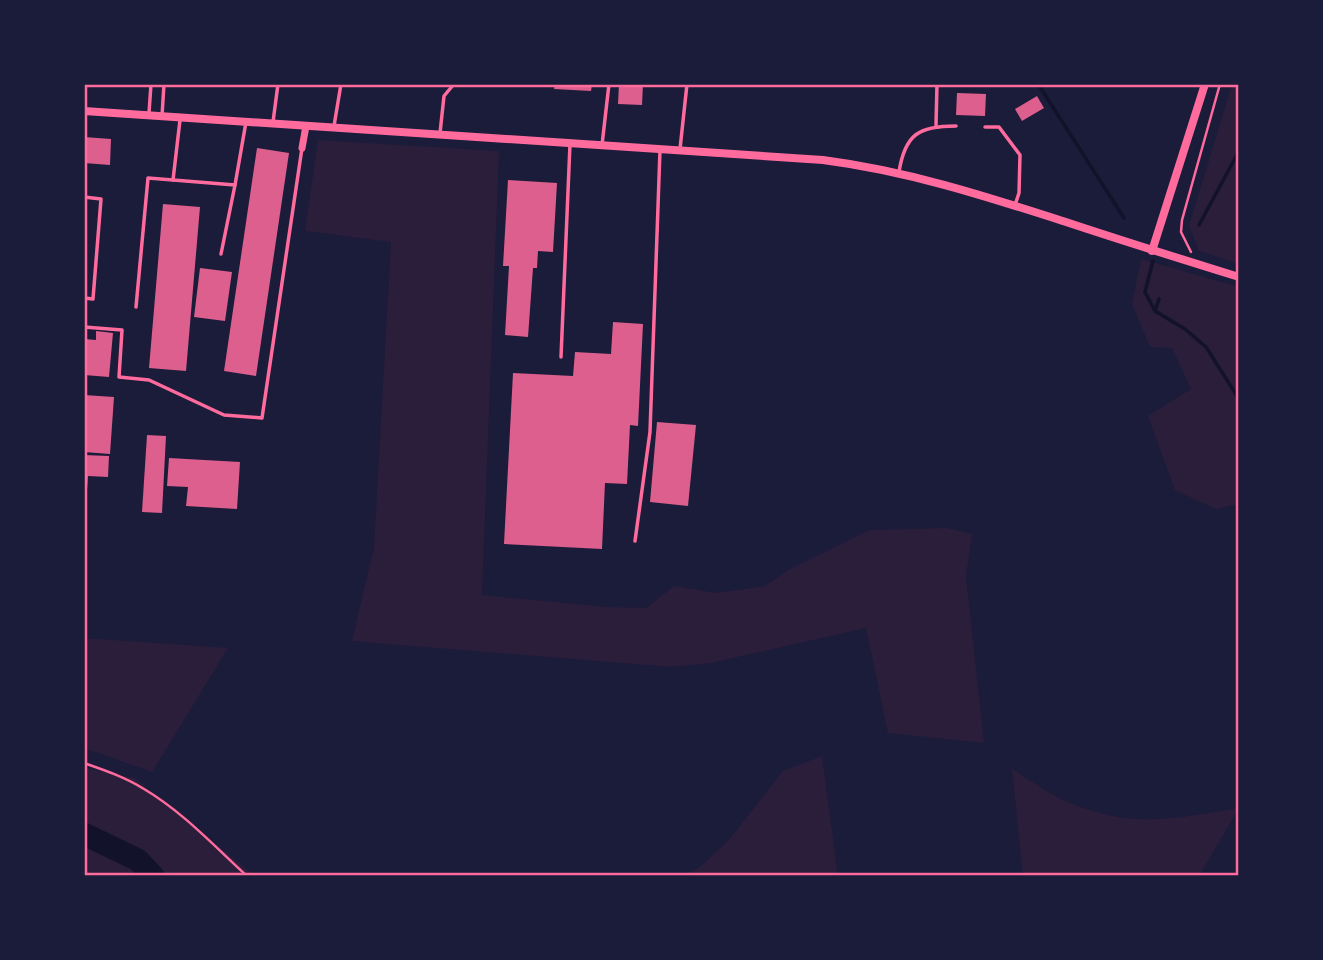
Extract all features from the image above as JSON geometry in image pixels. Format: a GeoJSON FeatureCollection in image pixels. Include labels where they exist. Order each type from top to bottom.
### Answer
{"type":"FeatureCollection","features":[{"type":"Feature","properties":{"kind":"street"},"geometry":{"type":"LineString","coordinates":[[1152,251],[1205,84]]}},
{"type":"Feature","properties":{"kind":"street"},"geometry":{"type":"LineString","coordinates":[[84,111],[823,160],[899,172],[1015,205],[1239,277]]}},
{"type":"Feature","properties":{"kind":"street"},"geometry":{"type":"LineString","coordinates":[[302,148],[306,126]]}},
{"type":"Feature","properties":{"kind":"lane"},"geometry":{"type":"LineString","coordinates":[[148,115],[151,84]]}},
{"type":"Feature","properties":{"kind":"lane"},"geometry":{"type":"LineString","coordinates":[[162,117],[164,84]]}},
{"type":"Feature","properties":{"kind":"lane"},"geometry":{"type":"LineString","coordinates":[[273,124],[278,84]]}},
{"type":"Feature","properties":{"kind":"lane"},"geometry":{"type":"LineString","coordinates":[[334,128],[341,84]]}},
{"type":"Feature","properties":{"kind":"lane"},"geometry":{"type":"LineString","coordinates":[[439,135],[444,96],[454,84]]}},
{"type":"Feature","properties":{"kind":"lane"},"geometry":{"type":"LineString","coordinates":[[602,146],[609,84]]}},
{"type":"Feature","properties":{"kind":"lane"},"geometry":{"type":"LineString","coordinates":[[680,151],[687,84]]}},
{"type":"Feature","properties":{"kind":"lane"},"geometry":{"type":"LineString","coordinates":[[936,125],[937,84]]}},
{"type":"Feature","properties":{"kind":"lane"},"geometry":{"type":"LineString","coordinates":[[173,180],[180,118]]}},
{"type":"Feature","properties":{"kind":"lane"},"geometry":{"type":"LineString","coordinates":[[221,254],[246,122]]}},
{"type":"Feature","properties":{"kind":"lane"},"geometry":{"type":"LineString","coordinates":[[899,172],[904,148],[925,130],[936,125],[956,127]]}},
{"type":"Feature","properties":{"kind":"lane"},"geometry":{"type":"LineString","coordinates":[[985,127],[999,127],[1020,155],[1019,193],[1015,205]]}},
{"type":"Feature","properties":{"kind":"lane"},"geometry":{"type":"LineString","coordinates":[[561,357],[570,144]]}},
{"type":"Feature","properties":{"kind":"lane"},"geometry":{"type":"LineString","coordinates":[[84,327],[122,330],[119,377],[149,380],[224,415],[262,418],[302,148]]}},
{"type":"Feature","properties":{"kind":"lane"},"geometry":{"type":"LineString","coordinates":[[635,541],[650,432],[660,150]]}},
{"type":"Feature","properties":{"kind":"lane"},"geometry":{"type":"LineString","coordinates":[[136,307],[148,178],[235,185]]}},
{"type":"Feature","properties":{"kind":"lane"},"geometry":{"type":"LineString","coordinates":[[84,197],[101,198],[93,299],[84,298]]}},
{"type":"Feature","properties":{"kind":"path"},"geometry":{"type":"LineString","coordinates":[[1191,252],[1181,232],[1182,220],[1220,84]]}},
{"type":"Feature","properties":{"kind":"path"},"geometry":{"type":"LineString","coordinates":[[84,763],[142,788],[163,801],[192,824],[247,876]]}},
{"type":"Feature","properties":{"kind":"shaded area"},"geometry":{"type":"Polygon","coordinates":[[[1232,84],[1239,84],[1239,264],[1199,251],[1189,226],[1232,84]]]}},
{"type":"Feature","properties":{"kind":"shaded area"},"geometry":{"type":"Polygon","coordinates":[[[318,140],[499,151],[482,595],[646,608],[674,586],[717,593],[765,586],[788,570],[869,530],[947,528],[972,534],[966,576],[984,743],[888,733],[866,628],[711,663],[671,667],[352,641],[374,547],[391,242],[305,231],[318,140]]]}},
{"type":"Feature","properties":{"kind":"shaded area"},"geometry":{"type":"Polygon","coordinates":[[[1141,259],[1239,287],[1239,504],[1216,509],[1175,490],[1148,416],[1191,389],[1172,348],[1150,347],[1132,304],[1141,259]]]}},
{"type":"Feature","properties":{"kind":"shaded area"},"geometry":{"type":"Polygon","coordinates":[[[84,638],[228,648],[152,772],[84,748],[84,638]]]}},
{"type":"Feature","properties":{"kind":"shaded area"},"geometry":{"type":"Polygon","coordinates":[[[822,756],[838,876],[683,876],[700,867],[728,841],[783,771],[822,756]]]}},
{"type":"Feature","properties":{"kind":"shaded area"},"geometry":{"type":"Polygon","coordinates":[[[84,768],[135,778],[255,876],[84,876],[84,768]]]}},
{"type":"Feature","properties":{"kind":"shaded area"},"geometry":{"type":"Polygon","coordinates":[[[1012,769],[1061,799],[1112,816],[1133,819],[1173,818],[1239,808],[1199,876],[1023,876],[1012,769]]]}},
{"type":"Feature","properties":{"kind":"building"},"geometry":{"type":"Polygon","coordinates":[[[555,84],[592,84],[591,91],[554,89],[555,84]]]}},
{"type":"Feature","properties":{"kind":"building"},"geometry":{"type":"Polygon","coordinates":[[[619,84],[643,84],[642,105],[618,104],[619,84]]]}},
{"type":"Feature","properties":{"kind":"building"},"geometry":{"type":"Polygon","coordinates":[[[957,93],[986,94],[985,116],[956,115],[957,93]]]}},
{"type":"Feature","properties":{"kind":"building"},"geometry":{"type":"Polygon","coordinates":[[[1037,96],[1044,108],[1022,121],[1015,109],[1037,96]]]}},
{"type":"Feature","properties":{"kind":"building"},"geometry":{"type":"Polygon","coordinates":[[[84,137],[111,139],[110,165],[84,163],[84,137]]]}},
{"type":"Feature","properties":{"kind":"building"},"geometry":{"type":"Polygon","coordinates":[[[257,148],[289,153],[256,376],[224,371],[257,148]]]}},
{"type":"Feature","properties":{"kind":"building"},"geometry":{"type":"Polygon","coordinates":[[[508,180],[557,183],[553,252],[538,251],[537,268],[533,268],[528,337],[505,335],[509,266],[503,266],[508,180]]]}},
{"type":"Feature","properties":{"kind":"building"},"geometry":{"type":"Polygon","coordinates":[[[163,204],[200,207],[186,371],[149,368],[163,204]]]}},
{"type":"Feature","properties":{"kind":"building"},"geometry":{"type":"Polygon","coordinates":[[[200,268],[232,272],[225,321],[194,317],[200,268]]]}},
{"type":"Feature","properties":{"kind":"building"},"geometry":{"type":"Polygon","coordinates":[[[613,322],[643,324],[638,426],[630,425],[627,484],[605,483],[602,549],[504,544],[513,373],[573,376],[575,352],[611,354],[613,322]]]}},
{"type":"Feature","properties":{"kind":"building"},"geometry":{"type":"Polygon","coordinates":[[[96,331],[113,333],[109,377],[84,375],[84,339],[96,340],[96,331]]]}},
{"type":"Feature","properties":{"kind":"building"},"geometry":{"type":"Polygon","coordinates":[[[84,395],[114,397],[110,454],[84,452],[84,395]]]}},
{"type":"Feature","properties":{"kind":"building"},"geometry":{"type":"Polygon","coordinates":[[[657,422],[696,425],[688,506],[650,502],[657,422]]]}},
{"type":"Feature","properties":{"kind":"building"},"geometry":{"type":"Polygon","coordinates":[[[147,435],[166,436],[162,513],[142,512],[147,435]]]}},
{"type":"Feature","properties":{"kind":"building"},"geometry":{"type":"Polygon","coordinates":[[[84,455],[109,456],[108,477],[88,476],[86,503],[84,503],[84,455]]]}},
{"type":"Feature","properties":{"kind":"building"},"geometry":{"type":"Polygon","coordinates":[[[169,458],[240,462],[237,509],[186,506],[188,487],[167,486],[169,458]]]}},
{"type":"Feature","properties":{"kind":"waterway"},"geometry":{"type":"LineString","coordinates":[[1038,84],[1124,218]]}},
{"type":"Feature","properties":{"kind":"waterway"},"geometry":{"type":"LineString","coordinates":[[1199,225],[1239,151]]}},
{"type":"Feature","properties":{"kind":"waterway"},"geometry":{"type":"LineString","coordinates":[[1153,261],[1145,292],[1155,311]]}},
{"type":"Feature","properties":{"kind":"waterway"},"geometry":{"type":"LineString","coordinates":[[1159,299],[1155,311],[1185,329],[1206,347],[1239,399]]}},
{"type":"Feature","properties":{"kind":"waterway"},"geometry":{"type":"LineString","coordinates":[[84,834],[138,860],[153,876]]}}]}
